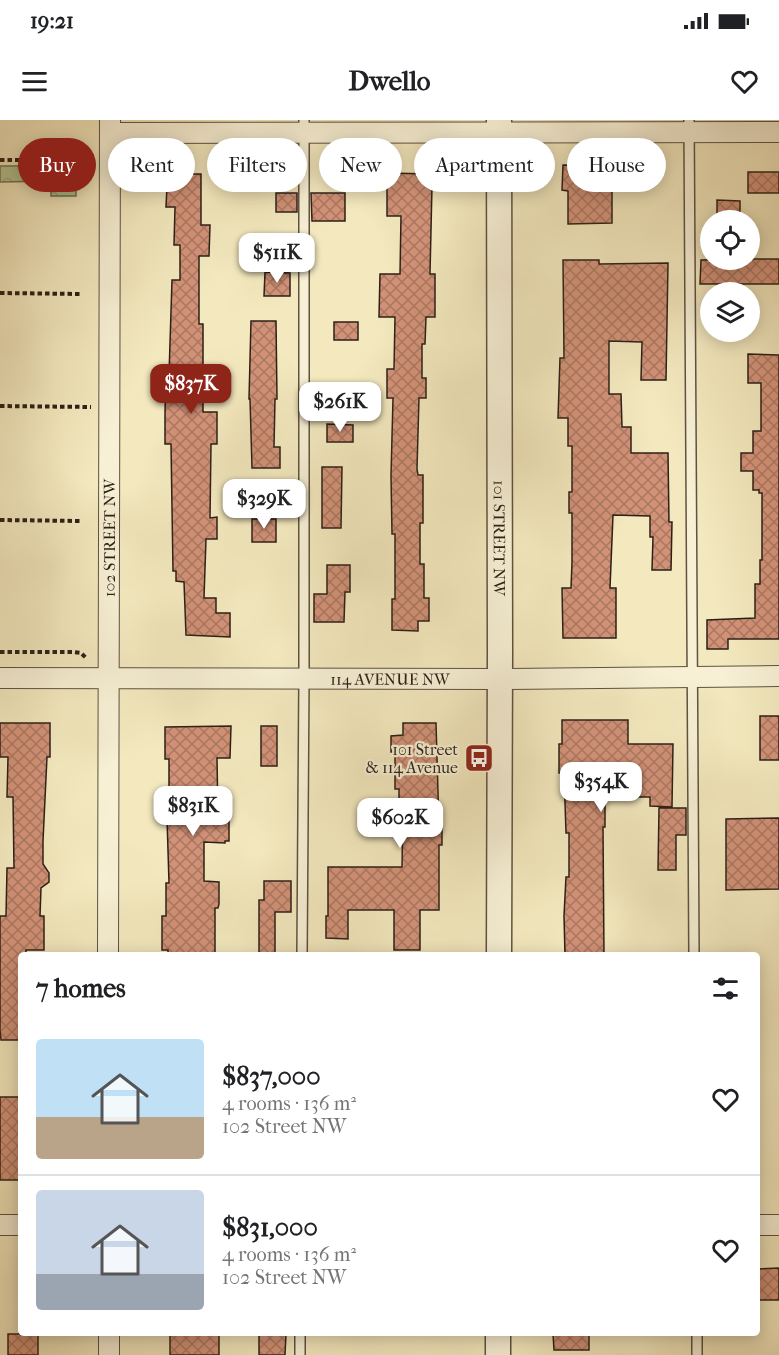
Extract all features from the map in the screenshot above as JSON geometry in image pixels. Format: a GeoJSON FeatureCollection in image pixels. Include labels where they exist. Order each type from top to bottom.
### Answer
{"type":"FeatureCollection","features":[{"type":"Feature","properties":{"kind":"street","name":"101 STREET NW"},"geometry":{"type":"LineString","coordinates":[[499,126],[499,952]]}},
{"type":"Feature","properties":{"kind":"street"},"geometry":{"type":"LineString","coordinates":[[110,127],[689,126],[779,132]]}},
{"type":"Feature","properties":{"kind":"street","name":"102 STREET NW"},"geometry":{"type":"LineString","coordinates":[[108,952],[110,127]]}},
{"type":"Feature","properties":{"kind":"street","name":"114 AVENUE NW"},"geometry":{"type":"LineString","coordinates":[[0,678],[779,676]]}},
{"type":"Feature","properties":{"kind":"street"},"geometry":{"type":"LineString","coordinates":[[0,1225],[18,1225]]}},
{"type":"Feature","properties":{"kind":"street"},"geometry":{"type":"LineString","coordinates":[[760,1225],[779,1225]]}},
{"type":"Feature","properties":{"kind":"street"},"geometry":{"type":"LineString","coordinates":[[109,1336],[109,1355]]}},
{"type":"Feature","properties":{"kind":"street"},"geometry":{"type":"LineString","coordinates":[[498,1336],[498,1355]]}},
{"type":"Feature","properties":{"kind":"lane"},"geometry":{"type":"LineString","coordinates":[[689,126],[694,952]]}},
{"type":"Feature","properties":{"kind":"lane"},"geometry":{"type":"LineString","coordinates":[[302,952],[303,127]]}},
{"type":"Feature","properties":{"kind":"lane"},"geometry":{"type":"LineString","coordinates":[[300,1336],[300,1355]]}},
{"type":"Feature","properties":{"kind":"lane"},"geometry":{"type":"LineString","coordinates":[[697,1336],[697,1355]]}},
{"type":"Feature","properties":{"kind":"path"},"geometry":{"type":"LineString","coordinates":[[0,160],[18,160]]}},
{"type":"Feature","properties":{"kind":"path"},"geometry":{"type":"LineString","coordinates":[[0,293],[82,294]]}},
{"type":"Feature","properties":{"kind":"path"},"geometry":{"type":"LineString","coordinates":[[0,406],[94,407]]}},
{"type":"Feature","properties":{"kind":"path"},"geometry":{"type":"LineString","coordinates":[[0,520],[82,521]]}},
{"type":"Feature","properties":{"kind":"green space"},"geometry":{"type":"Polygon","coordinates":[[[0,166],[18,166],[18,182],[0,182],[0,166]]]}},
{"type":"Feature","properties":{"kind":"green space"},"geometry":{"type":"Polygon","coordinates":[[[51,192],[76,192],[76,196],[51,196],[51,192]]]}},
{"type":"Feature","properties":{"kind":"building"},"geometry":{"type":"Polygon","coordinates":[[[563,165],[567,165],[567,191],[562,190],[563,165]]]}},
{"type":"Feature","properties":{"kind":"building"},"geometry":{"type":"Polygon","coordinates":[[[748,172],[779,172],[779,193],[748,193],[748,172]]]}},
{"type":"Feature","properties":{"kind":"building"},"geometry":{"type":"Polygon","coordinates":[[[402,173],[414,174],[414,192],[432,192],[430,274],[435,274],[435,317],[426,317],[425,344],[422,344],[422,378],[426,378],[426,398],[419,398],[417,469],[418,475],[423,475],[420,564],[424,564],[424,598],[429,598],[429,621],[418,621],[418,631],[392,630],[392,599],[395,599],[395,534],[392,534],[391,476],[393,398],[387,398],[387,369],[394,369],[395,317],[379,317],[380,274],[400,274],[401,216],[387,216],[387,192],[402,192],[402,173]]]}},
{"type":"Feature","properties":{"kind":"building"},"geometry":{"type":"Polygon","coordinates":[[[195,174],[201,174],[201,225],[210,225],[209,256],[199,256],[199,324],[203,324],[203,412],[217,412],[217,444],[211,444],[210,518],[217,517],[217,539],[206,539],[204,598],[216,598],[216,613],[230,613],[230,637],[186,635],[184,582],[176,581],[176,571],[173,571],[171,444],[165,444],[165,412],[166,375],[169,375],[172,280],[180,280],[180,245],[174,245],[175,207],[166,207],[167,192],[195,192],[195,174]]]}},
{"type":"Feature","properties":{"kind":"building"},"geometry":{"type":"Polygon","coordinates":[[[568,192],[612,192],[612,223],[568,224],[568,192]]]}},
{"type":"Feature","properties":{"kind":"building"},"geometry":{"type":"Polygon","coordinates":[[[276,193],[297,193],[297,212],[276,212],[276,193]]]}},
{"type":"Feature","properties":{"kind":"building"},"geometry":{"type":"Polygon","coordinates":[[[311,193],[345,193],[345,221],[312,221],[311,193]]]}},
{"type":"Feature","properties":{"kind":"building"},"geometry":{"type":"Polygon","coordinates":[[[717,200],[740,201],[740,210],[717,210],[717,200]]]}},
{"type":"Feature","properties":{"kind":"building"},"geometry":{"type":"Polygon","coordinates":[[[760,259],[779,259],[779,284],[700,282],[701,270],[760,270],[760,259]]]}},
{"type":"Feature","properties":{"kind":"building"},"geometry":{"type":"Polygon","coordinates":[[[563,260],[599,260],[599,264],[668,263],[666,380],[641,380],[642,342],[609,341],[609,394],[621,394],[622,427],[631,427],[631,453],[668,453],[669,522],[672,522],[671,570],[652,570],[653,537],[650,537],[650,516],[613,515],[610,588],[616,588],[616,638],[563,638],[562,588],[571,588],[572,513],[569,513],[569,492],[572,492],[572,446],[568,446],[568,418],[558,418],[560,358],[564,358],[563,260]]]}},
{"type":"Feature","properties":{"kind":"building"},"geometry":{"type":"Polygon","coordinates":[[[265,272],[290,273],[290,296],[264,296],[265,272]]]}},
{"type":"Feature","properties":{"kind":"building"},"geometry":{"type":"Polygon","coordinates":[[[251,321],[276,321],[277,399],[275,399],[274,447],[280,447],[280,468],[252,468],[249,399],[251,321]]]}},
{"type":"Feature","properties":{"kind":"building"},"geometry":{"type":"Polygon","coordinates":[[[334,322],[358,322],[358,340],[334,340],[334,322]]]}},
{"type":"Feature","properties":{"kind":"building"},"geometry":{"type":"Polygon","coordinates":[[[748,354],[779,355],[779,639],[728,639],[728,649],[707,649],[707,620],[755,618],[755,584],[760,584],[762,493],[759,493],[759,490],[753,490],[753,471],[741,471],[741,453],[753,453],[753,431],[761,431],[761,383],[748,383],[748,354]]]}},
{"type":"Feature","properties":{"kind":"building"},"geometry":{"type":"Polygon","coordinates":[[[327,424],[353,425],[353,442],[327,442],[327,424]]]}},
{"type":"Feature","properties":{"kind":"building"},"geometry":{"type":"Polygon","coordinates":[[[322,467],[342,467],[341,528],[322,528],[322,467]]]}},
{"type":"Feature","properties":{"kind":"building"},"geometry":{"type":"Polygon","coordinates":[[[252,519],[276,519],[276,542],[252,542],[252,519]]]}},
{"type":"Feature","properties":{"kind":"building"},"geometry":{"type":"Polygon","coordinates":[[[327,565],[350,565],[350,592],[345,592],[344,622],[314,622],[314,594],[327,594],[327,565]]]}},
{"type":"Feature","properties":{"kind":"building"},"geometry":{"type":"Polygon","coordinates":[[[760,716],[779,716],[779,760],[760,760],[760,716]]]}},
{"type":"Feature","properties":{"kind":"building"},"geometry":{"type":"Polygon","coordinates":[[[562,720],[628,720],[628,744],[673,744],[672,807],[650,806],[650,797],[605,797],[605,827],[603,827],[604,952],[565,952],[564,916],[566,877],[569,877],[569,833],[566,833],[564,773],[559,773],[559,744],[562,744],[562,720]]]}},
{"type":"Feature","properties":{"kind":"building"},"geometry":{"type":"Polygon","coordinates":[[[0,723],[50,723],[50,757],[47,757],[43,841],[43,864],[49,873],[49,882],[41,888],[40,916],[44,916],[44,950],[18,952],[18,1040],[1,1040],[0,1031],[0,916],[6,916],[7,868],[14,868],[13,797],[7,797],[8,757],[0,757],[0,723]]]}},
{"type":"Feature","properties":{"kind":"building"},"geometry":{"type":"Polygon","coordinates":[[[403,723],[436,723],[439,825],[442,825],[442,845],[439,845],[439,910],[420,910],[420,950],[394,950],[394,910],[348,910],[348,939],[326,938],[328,867],[402,867],[403,805],[399,805],[399,789],[395,789],[395,752],[391,752],[391,736],[403,735],[403,723]]]}},
{"type":"Feature","properties":{"kind":"building"},"geometry":{"type":"Polygon","coordinates":[[[231,726],[230,758],[217,758],[218,818],[229,818],[229,841],[225,843],[204,842],[204,881],[219,882],[219,904],[218,908],[215,908],[215,952],[162,950],[162,916],[166,916],[166,883],[169,883],[167,818],[169,818],[169,759],[165,759],[165,727],[231,726]]]}},
{"type":"Feature","properties":{"kind":"building"},"geometry":{"type":"Polygon","coordinates":[[[261,726],[277,726],[277,766],[261,766],[261,726]]]}},
{"type":"Feature","properties":{"kind":"building"},"geometry":{"type":"Polygon","coordinates":[[[659,808],[686,808],[686,835],[676,835],[676,870],[658,870],[659,808]]]}},
{"type":"Feature","properties":{"kind":"building"},"geometry":{"type":"Polygon","coordinates":[[[779,818],[779,889],[726,890],[726,819],[779,818]]]}},
{"type":"Feature","properties":{"kind":"building"},"geometry":{"type":"Polygon","coordinates":[[[264,881],[291,881],[291,912],[275,912],[275,952],[259,952],[259,900],[264,900],[264,881]]]}},
{"type":"Feature","properties":{"kind":"building"},"geometry":{"type":"Polygon","coordinates":[[[0,1097],[18,1097],[18,1180],[0,1180],[0,1097]]]}},
{"type":"Feature","properties":{"kind":"building"},"geometry":{"type":"Polygon","coordinates":[[[779,1268],[779,1300],[760,1300],[760,1269],[779,1268]]]}},
{"type":"Feature","properties":{"kind":"building"},"geometry":{"type":"Polygon","coordinates":[[[8,1334],[38,1336],[38,1355],[8,1355],[8,1334]]]}},
{"type":"Feature","properties":{"kind":"building"},"geometry":{"type":"Polygon","coordinates":[[[170,1336],[219,1336],[219,1355],[170,1355],[170,1336]]]}},
{"type":"Feature","properties":{"kind":"building"},"geometry":{"type":"Polygon","coordinates":[[[259,1336],[286,1336],[285,1355],[259,1355],[259,1336]]]}},
{"type":"Feature","properties":{"kind":"building"},"geometry":{"type":"Polygon","coordinates":[[[553,1336],[589,1336],[589,1350],[554,1350],[553,1336]]]}},
{"type":"Feature","properties":{"kind":"place","name":"101 Street & 114 Avenue"},"geometry":{"type":"Point","coordinates":[479,758]}}]}
